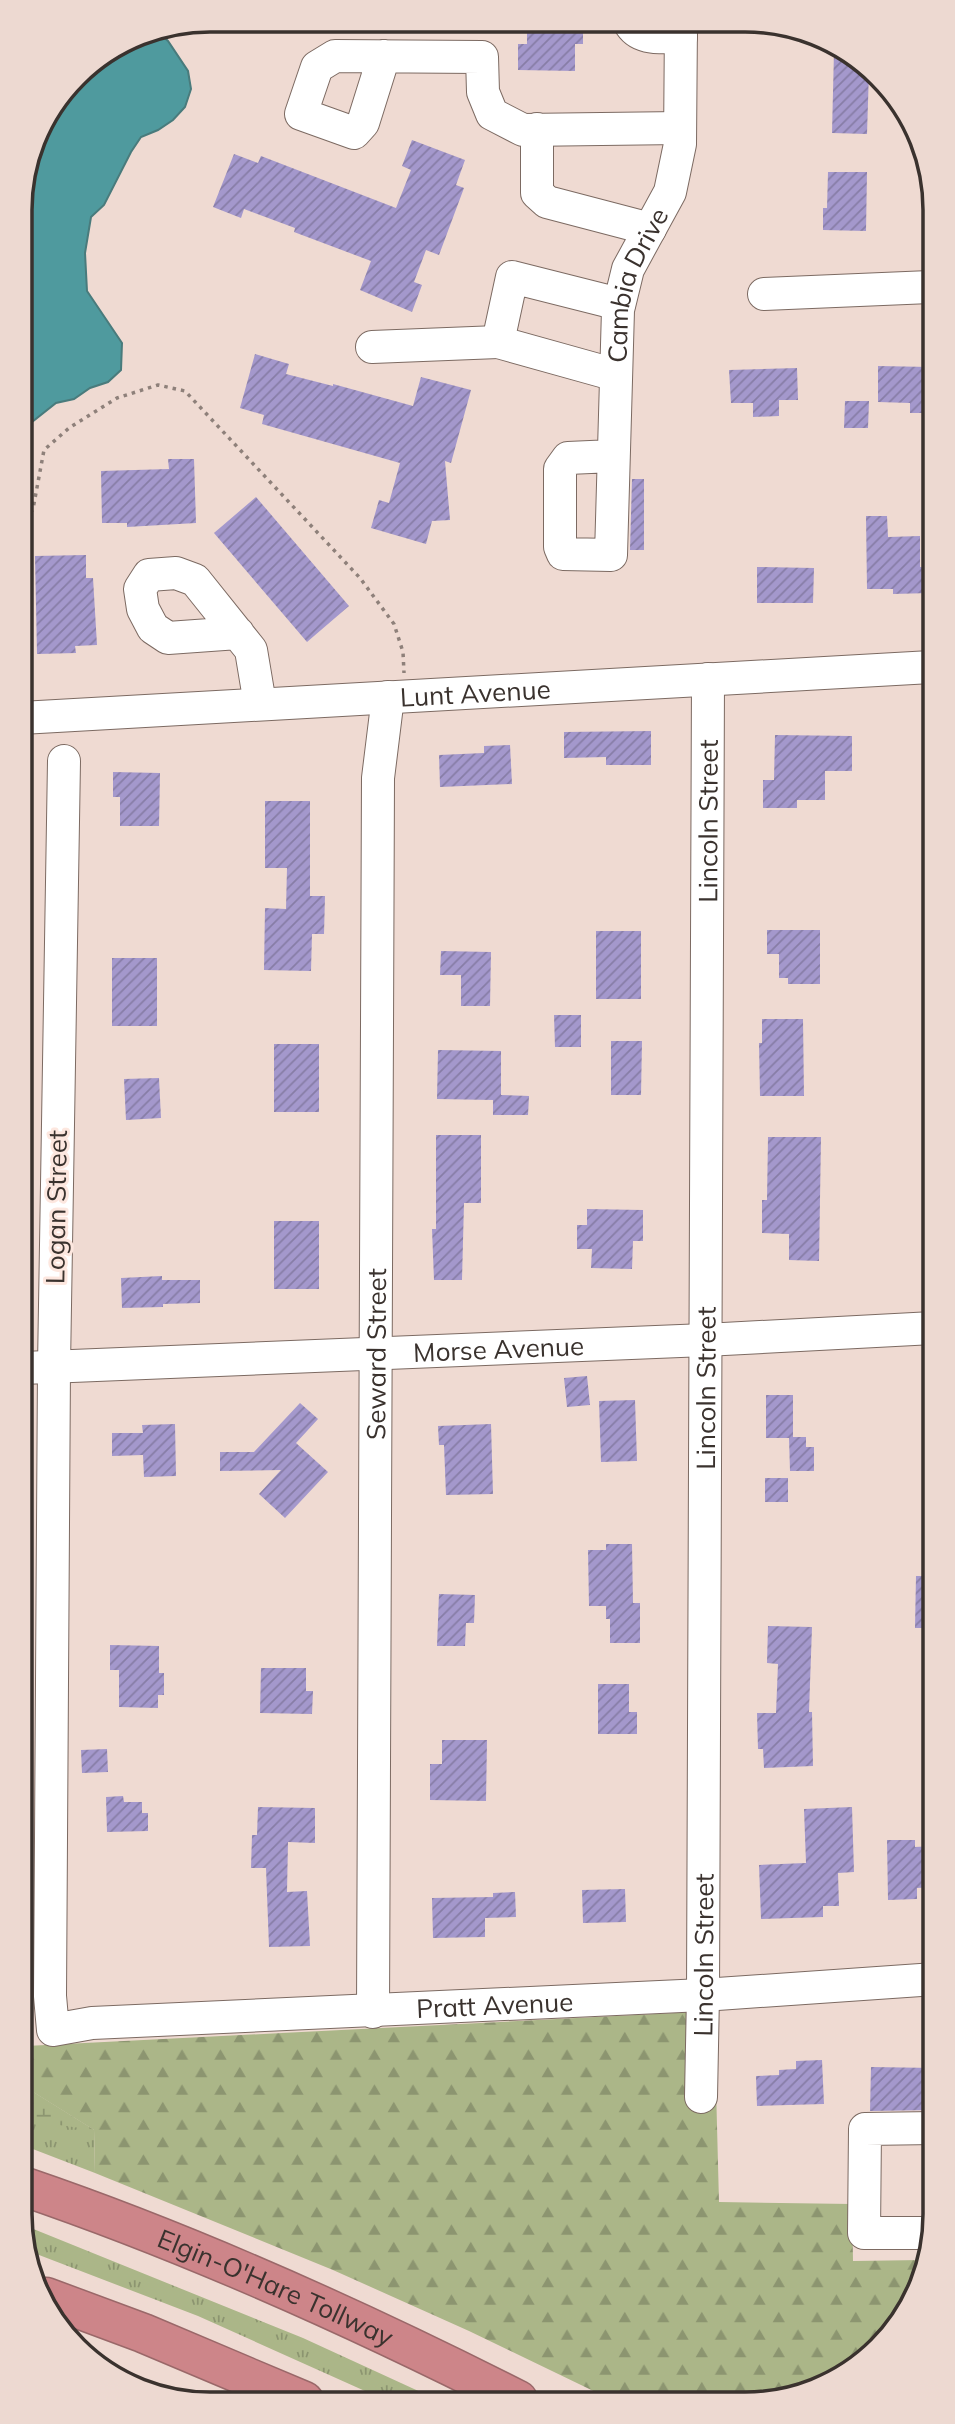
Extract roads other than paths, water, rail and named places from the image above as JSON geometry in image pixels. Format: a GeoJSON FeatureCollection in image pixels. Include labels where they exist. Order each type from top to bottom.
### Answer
{"type":"FeatureCollection","features":[{"type":"Feature","properties":{"kind":"highway","name":"Elgin-O'Hare Tollway"},"geometry":{"type":"LineString","coordinates":[[32,2190],[181,2245],[317,2302],[502,2392]]}},
{"type":"Feature","properties":{"kind":"highway"},"geometry":{"type":"LineString","coordinates":[[57,2304],[72,2314],[143,2333],[283,2392]]}},
{"type":"Feature","properties":{"kind":"street"},"geometry":{"type":"LineString","coordinates":[[636,32],[645,36],[669,32]]}},
{"type":"Feature","properties":{"kind":"street","name":"Cambia Drive"},"geometry":{"type":"LineString","coordinates":[[613,456],[568,458],[560,469],[563,554],[611,555],[619,304],[628,269],[670,192],[680,144],[681,32]]}},
{"type":"Feature","properties":{"kind":"street"},"geometry":{"type":"LineString","coordinates":[[384,56],[482,57],[484,92],[492,114],[523,130],[680,128]]}},
{"type":"Feature","properties":{"kind":"street"},"geometry":{"type":"LineString","coordinates":[[537,129],[537,193],[547,202],[650,229]]}},
{"type":"Feature","properties":{"kind":"street"},"geometry":{"type":"LineString","coordinates":[[498,342],[512,277],[619,304]]}},
{"type":"Feature","properties":{"kind":"street"},"geometry":{"type":"LineString","coordinates":[[764,294],[923,288]]}},
{"type":"Feature","properties":{"kind":"street"},"geometry":{"type":"LineString","coordinates":[[372,347],[498,342],[616,375]]}},
{"type":"Feature","properties":{"kind":"street"},"geometry":{"type":"LineString","coordinates":[[238,633],[251,650],[260,704]]}},
{"type":"Feature","properties":{"kind":"street","name":"Lunt Avenue"},"geometry":{"type":"LineString","coordinates":[[32,717],[260,704],[396,688],[708,679],[923,667]]}},
{"type":"Feature","properties":{"kind":"street","name":"Lincoln Street"},"geometry":{"type":"LineString","coordinates":[[701,2096],[708,679]]}},
{"type":"Feature","properties":{"kind":"street","name":"Seward Street"},"geometry":{"type":"LineString","coordinates":[[373,2012],[378,778],[396,688]]}},
{"type":"Feature","properties":{"kind":"street","name":"Logan Street"},"geometry":{"type":"LineString","coordinates":[[53,2030],[38,1367],[64,761]]}},
{"type":"Feature","properties":{"kind":"street","name":"Morse Avenue"},"geometry":{"type":"LineString","coordinates":[[38,1367],[923,1329]]}},
{"type":"Feature","properties":{"kind":"street","name":"Pratt Avenue"},"geometry":{"type":"LineString","coordinates":[[53,2030],[92,2023],[703,1995],[923,1980]]}},
{"type":"Feature","properties":{"kind":"street"},"geometry":{"type":"LineString","coordinates":[[922,2234],[864,2234],[864,2183],[865,2129],[923,2129]]}},
{"type":"Feature","properties":{"kind":"water"},"geometry":{"type":"Polygon","coordinates":[[[165,38],[188,71],[191,89],[185,107],[173,120],[141,137],[104,205],[91,217],[85,253],[87,291],[122,343],[121,370],[108,382],[90,388],[74,399],[56,403],[32,422],[32,198],[41,153],[50,131],[68,101],[101,68],[142,45],[165,38]]]}}]}
